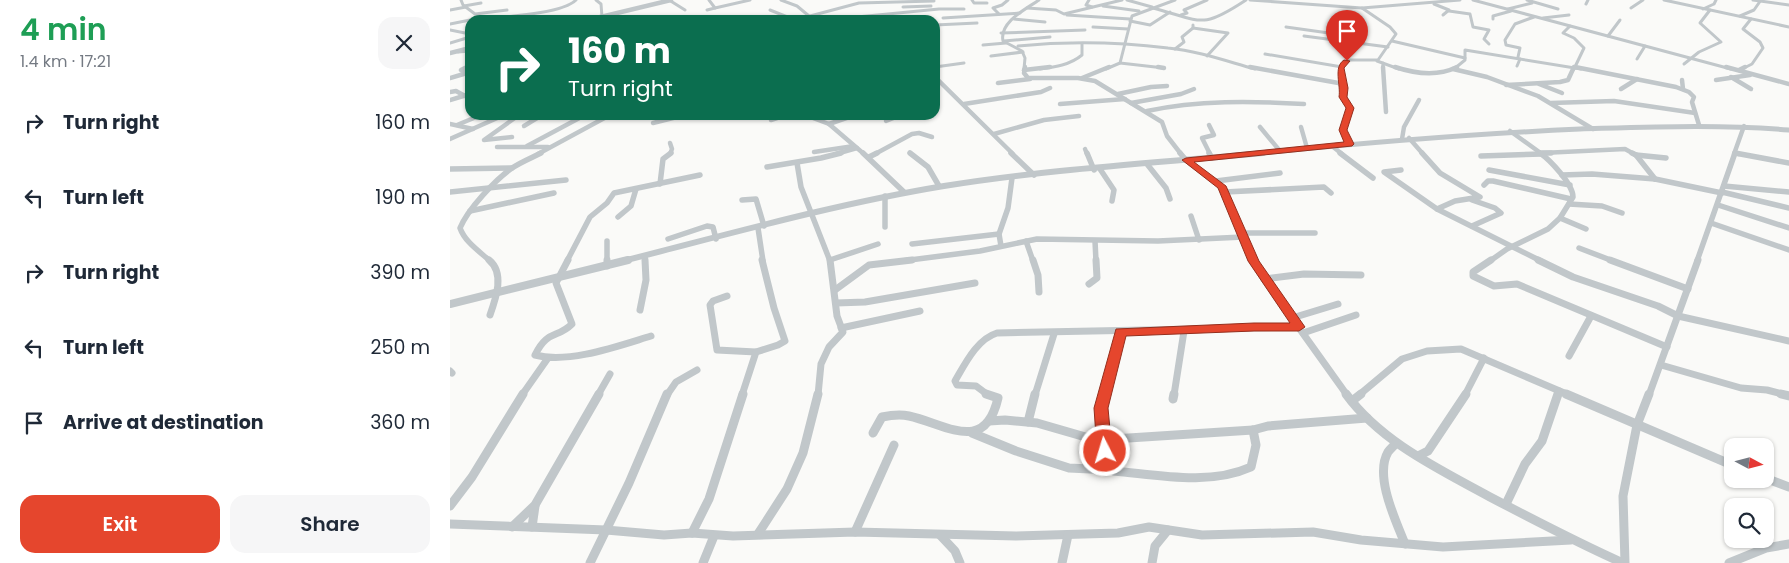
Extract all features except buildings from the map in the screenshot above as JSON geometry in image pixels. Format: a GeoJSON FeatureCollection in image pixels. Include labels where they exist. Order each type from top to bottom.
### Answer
{"type":"FeatureCollection","features":[{"type":"Feature","properties":{"kind":"street"},"geometry":{"type":"LineString","coordinates":[[466,0],[461,0],[465,7],[475,14],[507,10]]}},
{"type":"Feature","properties":{"kind":"street"},"geometry":{"type":"LineString","coordinates":[[517,15],[544,12],[570,6],[576,0]]}},
{"type":"Feature","properties":{"kind":"street"},"geometry":{"type":"LineString","coordinates":[[596,0],[601,4],[602,15]]}},
{"type":"Feature","properties":{"kind":"street"},"geometry":{"type":"LineString","coordinates":[[606,15],[667,0],[685,10]]}},
{"type":"Feature","properties":{"kind":"street"},"geometry":{"type":"LineString","coordinates":[[709,0],[715,8]]}},
{"type":"Feature","properties":{"kind":"street"},"geometry":{"type":"LineString","coordinates":[[708,10],[750,0]]}},
{"type":"Feature","properties":{"kind":"street"},"geometry":{"type":"LineString","coordinates":[[781,0],[792,3],[806,15]]}},
{"type":"Feature","properties":{"kind":"street"},"geometry":{"type":"LineString","coordinates":[[813,15],[862,3],[934,0],[925,15]]}},
{"type":"Feature","properties":{"kind":"street"},"geometry":{"type":"LineString","coordinates":[[972,0],[974,3],[987,3]]}},
{"type":"Feature","properties":{"kind":"street"},"geometry":{"type":"LineString","coordinates":[[999,14],[992,8],[1002,5],[1008,0]]}},
{"type":"Feature","properties":{"kind":"street"},"geometry":{"type":"LineString","coordinates":[[1004,42],[1001,33],[1005,25],[1039,0]]}},
{"type":"Feature","properties":{"kind":"street"},"geometry":{"type":"LineString","coordinates":[[1090,0],[1086,4],[1092,7]]}},
{"type":"Feature","properties":{"kind":"street"},"geometry":{"type":"LineString","coordinates":[[1064,14],[1122,0]]}},
{"type":"Feature","properties":{"kind":"street"},"geometry":{"type":"LineString","coordinates":[[1127,0],[1180,15],[1196,22],[1212,20],[1248,0],[1362,8],[1460,0]]}},
{"type":"Feature","properties":{"kind":"street"},"geometry":{"type":"LineString","coordinates":[[1120,64],[1130,20],[1134,14],[1175,0]]}},
{"type":"Feature","properties":{"kind":"street"},"geometry":{"type":"LineString","coordinates":[[1180,15],[1187,13],[1184,10],[1189,7],[1207,0]]}},
{"type":"Feature","properties":{"kind":"street"},"geometry":{"type":"LineString","coordinates":[[1417,0],[1424,3]]}},
{"type":"Feature","properties":{"kind":"street"},"geometry":{"type":"LineString","coordinates":[[1475,0],[1676,54],[1682,52],[1685,56],[1691,58],[1789,84]]}},
{"type":"Feature","properties":{"kind":"street"},"geometry":{"type":"LineString","coordinates":[[1527,0],[1558,8]]}},
{"type":"Feature","properties":{"kind":"street"},"geometry":{"type":"LineString","coordinates":[[1631,8],[1642,0]]}},
{"type":"Feature","properties":{"kind":"street"},"geometry":{"type":"LineString","coordinates":[[1664,0],[1789,28]]}},
{"type":"Feature","properties":{"kind":"street"},"geometry":{"type":"LineString","coordinates":[[1703,9],[1714,4],[1716,0]]}},
{"type":"Feature","properties":{"kind":"street"},"geometry":{"type":"LineString","coordinates":[[1753,0],[1789,5]]}},
{"type":"Feature","properties":{"kind":"street"},"geometry":{"type":"LineString","coordinates":[[1744,17],[1756,10],[1761,0]]}},
{"type":"Feature","properties":{"kind":"street"},"geometry":{"type":"LineString","coordinates":[[450,10],[481,3]]}},
{"type":"Feature","properties":{"kind":"street"},"geometry":{"type":"LineString","coordinates":[[1430,3],[1449,11],[1470,14],[1473,27],[1489,30],[1488,35],[1484,39],[1489,44]]}},
{"type":"Feature","properties":{"kind":"street"},"geometry":{"type":"LineString","coordinates":[[1493,19],[1494,15],[1534,3]]}},
{"type":"Feature","properties":{"kind":"street"},"geometry":{"type":"LineString","coordinates":[[903,7],[931,6]]}},
{"type":"Feature","properties":{"kind":"street"},"geometry":{"type":"LineString","coordinates":[[1103,6],[1141,11]]}},
{"type":"Feature","properties":{"kind":"street"},"geometry":{"type":"LineString","coordinates":[[1027,8],[1056,10],[1064,14],[1080,17],[1130,20],[1150,25],[1170,12]]}},
{"type":"Feature","properties":{"kind":"street"},"geometry":{"type":"LineString","coordinates":[[1362,8],[1396,34],[1377,60]]}},
{"type":"Feature","properties":{"kind":"street"},"geometry":{"type":"LineString","coordinates":[[885,15],[927,12],[939,9],[964,9]]}},
{"type":"Feature","properties":{"kind":"street"},"geometry":{"type":"LineString","coordinates":[[770,10],[782,15]]}},
{"type":"Feature","properties":{"kind":"street"},"geometry":{"type":"LineString","coordinates":[[1684,64],[1691,58],[1721,42],[1700,23],[1710,10]]}},
{"type":"Feature","properties":{"kind":"street"},"geometry":{"type":"LineString","coordinates":[[1443,15],[1449,11]]}},
{"type":"Feature","properties":{"kind":"street"},"geometry":{"type":"LineString","coordinates":[[943,18],[1020,14]]}},
{"type":"Feature","properties":{"kind":"street"},"geometry":{"type":"LineString","coordinates":[[1541,18],[1569,15]]}},
{"type":"Feature","properties":{"kind":"street"},"geometry":{"type":"LineString","coordinates":[[1517,66],[1520,48],[1506,45],[1505,40],[1509,36],[1512,27],[1535,16]]}},
{"type":"Feature","properties":{"kind":"street"},"geometry":{"type":"LineString","coordinates":[[1014,19],[1044,22]]}},
{"type":"Feature","properties":{"kind":"street"},"geometry":{"type":"LineString","coordinates":[[1739,70],[1752,64],[1763,48],[1760,42],[1743,29],[1750,19]]}},
{"type":"Feature","properties":{"kind":"street"},"geometry":{"type":"LineString","coordinates":[[1608,36],[1620,20]]}},
{"type":"Feature","properties":{"kind":"street"},"geometry":{"type":"LineString","coordinates":[[450,24],[465,21]]}},
{"type":"Feature","properties":{"kind":"street"},"geometry":{"type":"LineString","coordinates":[[1175,49],[1184,42],[1182,36],[1193,28],[1196,22]]}},
{"type":"Feature","properties":{"kind":"street"},"geometry":{"type":"LineString","coordinates":[[940,24],[977,23]]}},
{"type":"Feature","properties":{"kind":"street"},"geometry":{"type":"LineString","coordinates":[[1506,85],[1566,81],[1584,48],[1574,38],[1563,33],[1570,26]]}},
{"type":"Feature","properties":{"kind":"street"},"geometry":{"type":"LineString","coordinates":[[1093,27],[1128,29]]}},
{"type":"Feature","properties":{"kind":"street"},"geometry":{"type":"LineString","coordinates":[[1286,27],[1342,34],[1338,40]]}},
{"type":"Feature","properties":{"kind":"street"},"geometry":{"type":"LineString","coordinates":[[1193,28],[1228,33],[1206,56]]}},
{"type":"Feature","properties":{"kind":"street"},"geometry":{"type":"LineString","coordinates":[[450,30],[465,34]]}},
{"type":"Feature","properties":{"kind":"street"},"geometry":{"type":"LineString","coordinates":[[1001,33],[1086,30]]}},
{"type":"Feature","properties":{"kind":"street"},"geometry":{"type":"LineString","coordinates":[[1304,36],[1388,47]]}},
{"type":"Feature","properties":{"kind":"street"},"geometry":{"type":"LineString","coordinates":[[983,44],[1050,37]]}},
{"type":"Feature","properties":{"kind":"street"},"geometry":{"type":"LineString","coordinates":[[450,43],[465,38]]}},
{"type":"Feature","properties":{"kind":"street"},"geometry":{"type":"LineString","coordinates":[[1392,41],[1465,58]]}},
{"type":"Feature","properties":{"kind":"street"},"geometry":{"type":"LineString","coordinates":[[1004,42],[1018,46],[1059,42],[1175,49],[1260,70],[1344,84]]}},
{"type":"Feature","properties":{"kind":"street"},"geometry":{"type":"LineString","coordinates":[[1024,70],[1060,66],[1078,59],[1082,55],[1082,44]]}},
{"type":"Feature","properties":{"kind":"street"},"geometry":{"type":"LineString","coordinates":[[1018,46],[1023,52],[1026,62],[1024,70],[1030,79]]}},
{"type":"Feature","properties":{"kind":"street"},"geometry":{"type":"LineString","coordinates":[[1637,59],[1645,46]]}},
{"type":"Feature","properties":{"kind":"street"},"geometry":{"type":"LineString","coordinates":[[1349,144],[1343,130],[1350,108],[1343,97],[1342,67],[1347,61],[1377,60],[1428,75],[1454,69],[1463,62],[1467,50],[1573,66],[1683,89],[1694,97],[1692,102],[1700,125]]}},
{"type":"Feature","properties":{"kind":"street"},"geometry":{"type":"LineString","coordinates":[[450,53],[465,51]]}},
{"type":"Feature","properties":{"kind":"street"},"geometry":{"type":"LineString","coordinates":[[991,56],[1023,52]]}},
{"type":"Feature","properties":{"kind":"street"},"geometry":{"type":"LineString","coordinates":[[1265,54],[1342,67]]}},
{"type":"Feature","properties":{"kind":"street"},"geometry":{"type":"LineString","coordinates":[[940,66],[964,63]]}},
{"type":"Feature","properties":{"kind":"street"},"geometry":{"type":"LineString","coordinates":[[1383,63],[1382,73],[1386,112]]}},
{"type":"Feature","properties":{"kind":"street"},"geometry":{"type":"LineString","coordinates":[[1082,78],[1120,64],[1164,68]]}},
{"type":"Feature","properties":{"kind":"street"},"geometry":{"type":"LineString","coordinates":[[1454,69],[1538,96],[1593,128]]}},
{"type":"Feature","properties":{"kind":"street"},"geometry":{"type":"LineString","coordinates":[[450,78],[465,74]]}},
{"type":"Feature","properties":{"kind":"street"},"geometry":{"type":"LineString","coordinates":[[1716,80],[1754,74]]}},
{"type":"Feature","properties":{"kind":"street"},"geometry":{"type":"LineString","coordinates":[[1731,77],[1750,89]]}},
{"type":"Feature","properties":{"kind":"street"},"geometry":{"type":"LineString","coordinates":[[998,83],[1030,79],[1082,78],[1095,82],[1118,94],[1162,122],[1167,136],[1186,160],[1216,181],[1225,192],[1253,261],[1264,279],[1352,401],[1367,418],[1396,443],[1431,464],[1572,540],[1624,563],[1623,496],[1637,425],[1661,365],[1744,126]]}},
{"type":"Feature","properties":{"kind":"street"},"geometry":{"type":"LineString","coordinates":[[1621,89],[1637,79]]}},
{"type":"Feature","properties":{"kind":"street"},"geometry":{"type":"LineString","coordinates":[[1682,80],[1683,89]]}},
{"type":"Feature","properties":{"kind":"street"},"geometry":{"type":"LineString","coordinates":[[942,84],[1034,175]]}},
{"type":"Feature","properties":{"kind":"street"},"geometry":{"type":"LineString","coordinates":[[1537,84],[1562,93]]}},
{"type":"Feature","properties":{"kind":"street"},"geometry":{"type":"LineString","coordinates":[[1118,94],[1166,86]]}},
{"type":"Feature","properties":{"kind":"street"},"geometry":{"type":"LineString","coordinates":[[964,104],[1041,92],[1050,88]]}},
{"type":"Feature","properties":{"kind":"street"},"geometry":{"type":"LineString","coordinates":[[1132,103],[1181,94],[1194,89]]}},
{"type":"Feature","properties":{"kind":"street"},"geometry":{"type":"LineString","coordinates":[[450,92],[456,91],[464,96]]}},
{"type":"Feature","properties":{"kind":"street"},"geometry":{"type":"LineString","coordinates":[[450,100],[464,96]]}},
{"type":"Feature","properties":{"kind":"street"},"geometry":{"type":"LineString","coordinates":[[1060,104],[1112,101],[1125,98]]}},
{"type":"Feature","properties":{"kind":"street"},"geometry":{"type":"LineString","coordinates":[[1419,100],[1404,127],[1406,139],[1440,174],[1480,197],[1454,201],[1437,208]]}},
{"type":"Feature","properties":{"kind":"street"},"geometry":{"type":"LineString","coordinates":[[1147,111],[1256,101],[1304,104]]}},
{"type":"Feature","properties":{"kind":"street"},"geometry":{"type":"LineString","coordinates":[[1551,103],[1614,101],[1695,113]]}},
{"type":"Feature","properties":{"kind":"street"},"geometry":{"type":"LineString","coordinates":[[994,134],[1044,120],[1079,116]]}},
{"type":"Feature","properties":{"kind":"street"},"geometry":{"type":"LineString","coordinates":[[457,125],[469,120]]}},
{"type":"Feature","properties":{"kind":"street"},"geometry":{"type":"LineString","coordinates":[[450,139],[493,120]]}},
{"type":"Feature","properties":{"kind":"street"},"geometry":{"type":"LineString","coordinates":[[512,120],[484,140],[512,137]]}},
{"type":"Feature","properties":{"kind":"street"},"geometry":{"type":"LineString","coordinates":[[524,126],[534,120]]}},
{"type":"Feature","properties":{"kind":"street"},"geometry":{"type":"LineString","coordinates":[[527,146],[576,120]]}},
{"type":"Feature","properties":{"kind":"street"},"geometry":{"type":"LineString","coordinates":[[490,316],[498,293],[497,271],[494,264],[470,244],[462,234],[460,228],[463,221],[489,189],[512,168],[600,120]]}},
{"type":"Feature","properties":{"kind":"street"},"geometry":{"type":"LineString","coordinates":[[653,123],[665,120]]}},
{"type":"Feature","properties":{"kind":"street"},"geometry":{"type":"LineString","coordinates":[[818,120],[829,124],[869,157],[904,192]]}},
{"type":"Feature","properties":{"kind":"street"},"geometry":{"type":"LineString","coordinates":[[829,124],[841,120]]}},
{"type":"Feature","properties":{"kind":"street"},"geometry":{"type":"LineString","coordinates":[[450,124],[473,129]]}},
{"type":"Feature","properties":{"kind":"street"},"geometry":{"type":"LineString","coordinates":[[1209,125],[1214,135],[1202,138],[1212,158]]}},
{"type":"Feature","properties":{"kind":"street"},"geometry":{"type":"LineString","coordinates":[[450,304],[885,196],[939,186],[1349,144],[1510,132],[1700,125],[1789,130]]}},
{"type":"Feature","properties":{"kind":"street"},"geometry":{"type":"LineString","coordinates":[[1260,127],[1280,151]]}},
{"type":"Feature","properties":{"kind":"street"},"geometry":{"type":"LineString","coordinates":[[1302,127],[1307,148]]}},
{"type":"Feature","properties":{"kind":"street"},"geometry":{"type":"LineString","coordinates":[[1510,132],[1540,153],[1570,185],[1573,194],[1560,218],[1548,229],[1512,247],[1473,272],[1473,276],[1496,287],[1503,287],[1511,283],[1517,284],[1667,347]]}},
{"type":"Feature","properties":{"kind":"street"},"geometry":{"type":"LineString","coordinates":[[869,157],[912,134],[919,133],[932,138]]}},
{"type":"Feature","properties":{"kind":"street"},"geometry":{"type":"LineString","coordinates":[[660,184],[663,159],[670,154],[672,149],[670,142]]}},
{"type":"Feature","properties":{"kind":"street"},"geometry":{"type":"LineString","coordinates":[[1332,146],[1373,178]]}},
{"type":"Feature","properties":{"kind":"street"},"geometry":{"type":"LineString","coordinates":[[497,147],[549,147]]}},
{"type":"Feature","properties":{"kind":"street"},"geometry":{"type":"LineString","coordinates":[[767,167],[797,163],[857,149]]}},
{"type":"Feature","properties":{"kind":"street"},"geometry":{"type":"LineString","coordinates":[[814,152],[857,149]]}},
{"type":"Feature","properties":{"kind":"street"},"geometry":{"type":"LineString","coordinates":[[1085,149],[1097,170],[1114,190],[1112,201]]}},
{"type":"Feature","properties":{"kind":"street"},"geometry":{"type":"LineString","coordinates":[[1481,156],[1625,149],[1636,155],[1666,158]]}},
{"type":"Feature","properties":{"kind":"street"},"geometry":{"type":"LineString","coordinates":[[910,153],[928,167],[939,186]]}},
{"type":"Feature","properties":{"kind":"street"},"geometry":{"type":"LineString","coordinates":[[1735,153],[1789,163]]}},
{"type":"Feature","properties":{"kind":"street"},"geometry":{"type":"LineString","coordinates":[[1636,155],[1655,179]]}},
{"type":"Feature","properties":{"kind":"street"},"geometry":{"type":"LineString","coordinates":[[758,534],[787,489],[804,453],[807,431],[817,402],[821,364],[829,347],[842,334],[837,316],[830,260],[801,187],[797,163]]}},
{"type":"Feature","properties":{"kind":"street"},"geometry":{"type":"LineString","coordinates":[[1147,164],[1166,188],[1170,199]]}},
{"type":"Feature","properties":{"kind":"street"},"geometry":{"type":"LineString","coordinates":[[450,169],[512,168]]}},
{"type":"Feature","properties":{"kind":"street"},"geometry":{"type":"LineString","coordinates":[[1401,170],[1384,172],[1437,208],[1573,277],[1658,306],[1678,316],[1789,341]]}},
{"type":"Feature","properties":{"kind":"street"},"geometry":{"type":"LineString","coordinates":[[1489,170],[1570,185]]}},
{"type":"Feature","properties":{"kind":"street"},"geometry":{"type":"LineString","coordinates":[[1216,181],[1280,173]]}},
{"type":"Feature","properties":{"kind":"street"},"geometry":{"type":"LineString","coordinates":[[1562,176],[1588,174],[1655,179],[1723,190],[1789,208]]}},
{"type":"Feature","properties":{"kind":"street"},"geometry":{"type":"LineString","coordinates":[[651,336],[605,348],[548,358],[535,355],[544,339],[553,333],[568,328],[572,324],[556,283],[591,215],[607,203],[613,194],[700,175]]}},
{"type":"Feature","properties":{"kind":"street"},"geometry":{"type":"LineString","coordinates":[[1001,246],[999,234],[1008,208],[1012,178]]}},
{"type":"Feature","properties":{"kind":"street"},"geometry":{"type":"LineString","coordinates":[[450,192],[566,180]]}},
{"type":"Feature","properties":{"kind":"street"},"geometry":{"type":"LineString","coordinates":[[1484,184],[1488,181],[1493,181],[1570,201],[1602,206],[1622,213]]}},
{"type":"Feature","properties":{"kind":"street"},"geometry":{"type":"LineString","coordinates":[[1225,192],[1324,187],[1331,193]]}},
{"type":"Feature","properties":{"kind":"street"},"geometry":{"type":"LineString","coordinates":[[618,217],[626,212],[634,203],[636,189]]}},
{"type":"Feature","properties":{"kind":"street"},"geometry":{"type":"LineString","coordinates":[[1723,190],[1789,192]]}},
{"type":"Feature","properties":{"kind":"street"},"geometry":{"type":"LineString","coordinates":[[470,211],[554,193]]}},
{"type":"Feature","properties":{"kind":"street"},"geometry":{"type":"LineString","coordinates":[[885,196],[885,227]]}},
{"type":"Feature","properties":{"kind":"street"},"geometry":{"type":"LineString","coordinates":[[692,533],[709,499],[756,352],[763,348],[778,346],[785,341],[774,308],[762,258],[761,227],[756,199],[742,200]]}},
{"type":"Feature","properties":{"kind":"street"},"geometry":{"type":"LineString","coordinates":[[1471,199],[1495,208],[1501,213],[1472,226]]}},
{"type":"Feature","properties":{"kind":"street"},"geometry":{"type":"LineString","coordinates":[[1718,205],[1789,228]]}},
{"type":"Feature","properties":{"kind":"street"},"geometry":{"type":"LineString","coordinates":[[1191,216],[1199,240]]}},
{"type":"Feature","properties":{"kind":"street"},"geometry":{"type":"LineString","coordinates":[[1560,218],[1586,229]]}},
{"type":"Feature","properties":{"kind":"street"},"geometry":{"type":"LineString","coordinates":[[1711,223],[1789,250]]}},
{"type":"Feature","properties":{"kind":"street"},"geometry":{"type":"LineString","coordinates":[[668,239],[708,226],[713,227],[716,239]]}},
{"type":"Feature","properties":{"kind":"street"},"geometry":{"type":"LineString","coordinates":[[835,290],[869,265],[980,251],[1044,238],[1096,241],[1199,240],[1242,235],[1315,233]]}},
{"type":"Feature","properties":{"kind":"street"},"geometry":{"type":"LineString","coordinates":[[912,244],[999,234]]}},
{"type":"Feature","properties":{"kind":"street"},"geometry":{"type":"LineString","coordinates":[[1026,241],[1038,275],[1039,292]]}},
{"type":"Feature","properties":{"kind":"street"},"geometry":{"type":"LineString","coordinates":[[1089,284],[1096,280],[1097,276],[1096,241]]}},
{"type":"Feature","properties":{"kind":"street"},"geometry":{"type":"LineString","coordinates":[[607,242],[607,266]]}},
{"type":"Feature","properties":{"kind":"street"},"geometry":{"type":"LineString","coordinates":[[830,260],[878,244]]}},
{"type":"Feature","properties":{"kind":"street"},"geometry":{"type":"LineString","coordinates":[[1579,248],[1688,289]]}},
{"type":"Feature","properties":{"kind":"street"},"geometry":{"type":"LineString","coordinates":[[640,310],[646,280],[645,256]]}},
{"type":"Feature","properties":{"kind":"street"},"geometry":{"type":"LineString","coordinates":[[1264,279],[1304,274],[1361,275]]}},
{"type":"Feature","properties":{"kind":"street"},"geometry":{"type":"LineString","coordinates":[[836,303],[865,302],[975,283]]}},
{"type":"Feature","properties":{"kind":"street"},"geometry":{"type":"LineString","coordinates":[[727,296],[713,301],[710,305],[711,318],[716,329],[718,350],[746,349],[756,352]]}},
{"type":"Feature","properties":{"kind":"street"},"geometry":{"type":"LineString","coordinates":[[1292,318],[1338,304]]}},
{"type":"Feature","properties":{"kind":"street"},"geometry":{"type":"LineString","coordinates":[[841,328],[920,311]]}},
{"type":"Feature","properties":{"kind":"street"},"geometry":{"type":"LineString","coordinates":[[873,433],[882,417],[893,414],[909,416],[965,433],[980,431],[989,421],[998,398],[988,395],[976,386],[956,384],[955,380],[968,360],[988,337],[993,334],[1004,332],[1054,334],[1184,331],[1254,327],[1301,330],[1356,316]]}},
{"type":"Feature","properties":{"kind":"street"},"geometry":{"type":"LineString","coordinates":[[1569,356],[1591,316]]}},
{"type":"Feature","properties":{"kind":"street"},"geometry":{"type":"LineString","coordinates":[[1173,399],[1184,331]]}},
{"type":"Feature","properties":{"kind":"street"},"geometry":{"type":"LineString","coordinates":[[1112,470],[1106,463],[1101,408],[1121,332]]}},
{"type":"Feature","properties":{"kind":"street"},"geometry":{"type":"LineString","coordinates":[[1028,422],[1054,334]]}},
{"type":"Feature","properties":{"kind":"street"},"geometry":{"type":"LineString","coordinates":[[1352,401],[1392,367],[1410,356],[1427,351],[1461,350],[1484,358],[1724,462]]}},
{"type":"Feature","properties":{"kind":"street"},"geometry":{"type":"LineString","coordinates":[[450,506],[472,477],[519,400],[548,358]]}},
{"type":"Feature","properties":{"kind":"street"},"geometry":{"type":"LineString","coordinates":[[1418,456],[1428,452],[1471,386],[1484,358]]}},
{"type":"Feature","properties":{"kind":"street"},"geometry":{"type":"LineString","coordinates":[[1661,365],[1741,388],[1767,390],[1789,396]]}},
{"type":"Feature","properties":{"kind":"street"},"geometry":{"type":"LineString","coordinates":[[590,563],[633,474],[670,388],[682,376],[697,370]]}},
{"type":"Feature","properties":{"kind":"street"},"geometry":{"type":"LineString","coordinates":[[512,527],[535,505],[610,374]]}},
{"type":"Feature","properties":{"kind":"street"},"geometry":{"type":"LineString","coordinates":[[1506,504],[1525,464],[1542,441],[1559,391]]}},
{"type":"Feature","properties":{"kind":"street"},"geometry":{"type":"LineString","coordinates":[[989,421],[1028,422],[1088,438],[1104,438],[1252,430],[1268,426],[1367,418]]}},
{"type":"Feature","properties":{"kind":"street"},"geometry":{"type":"LineString","coordinates":[[972,433],[1016,452],[1069,468],[1206,477],[1228,475],[1251,467],[1254,461],[1256,445],[1252,430]]}},
{"type":"Feature","properties":{"kind":"street"},"geometry":{"type":"LineString","coordinates":[[1396,443],[1389,448],[1386,454],[1384,476],[1386,492],[1405,544]]}},
{"type":"Feature","properties":{"kind":"street"},"geometry":{"type":"LineString","coordinates":[[855,532],[894,445]]}},
{"type":"Feature","properties":{"kind":"street"},"geometry":{"type":"LineString","coordinates":[[1428,452],[1431,464]]}},
{"type":"Feature","properties":{"kind":"street"},"geometry":{"type":"LineString","coordinates":[[1774,481],[1789,487]]}},
{"type":"Feature","properties":{"kind":"street"},"geometry":{"type":"LineString","coordinates":[[532,528],[535,505]]}},
{"type":"Feature","properties":{"kind":"street"},"geometry":{"type":"LineString","coordinates":[[451,526],[606,530],[664,535],[692,533],[714,536],[855,532],[940,535],[1068,535],[1118,533],[1149,527],[1202,535],[1313,532],[1405,544],[1459,547],[1572,540]]}},
{"type":"Feature","properties":{"kind":"street"},"geometry":{"type":"LineString","coordinates":[[1152,563],[1155,546],[1168,530]]}},
{"type":"Feature","properties":{"kind":"street"},"geometry":{"type":"LineString","coordinates":[[940,535],[951,545],[960,563]]}},
{"type":"Feature","properties":{"kind":"street"},"geometry":{"type":"LineString","coordinates":[[1062,563],[1068,535]]}},
{"type":"Feature","properties":{"kind":"street"},"geometry":{"type":"LineString","coordinates":[[703,563],[714,536]]}},
{"type":"Feature","properties":{"kind":"street"},"geometry":{"type":"LineString","coordinates":[[1729,563],[1766,548],[1789,544]]}},
{"type":"Feature","properties":{"kind":"route"},"geometry":{"type":"LineString","coordinates":[[1105,451],[1101,408],[1121,332],[1299,327],[1253,261],[1222,186],[1186,160],[1349,144],[1343,130],[1350,105],[1343,97],[1344,88],[1341,68],[1342,64],[1347,61]]}}]}
